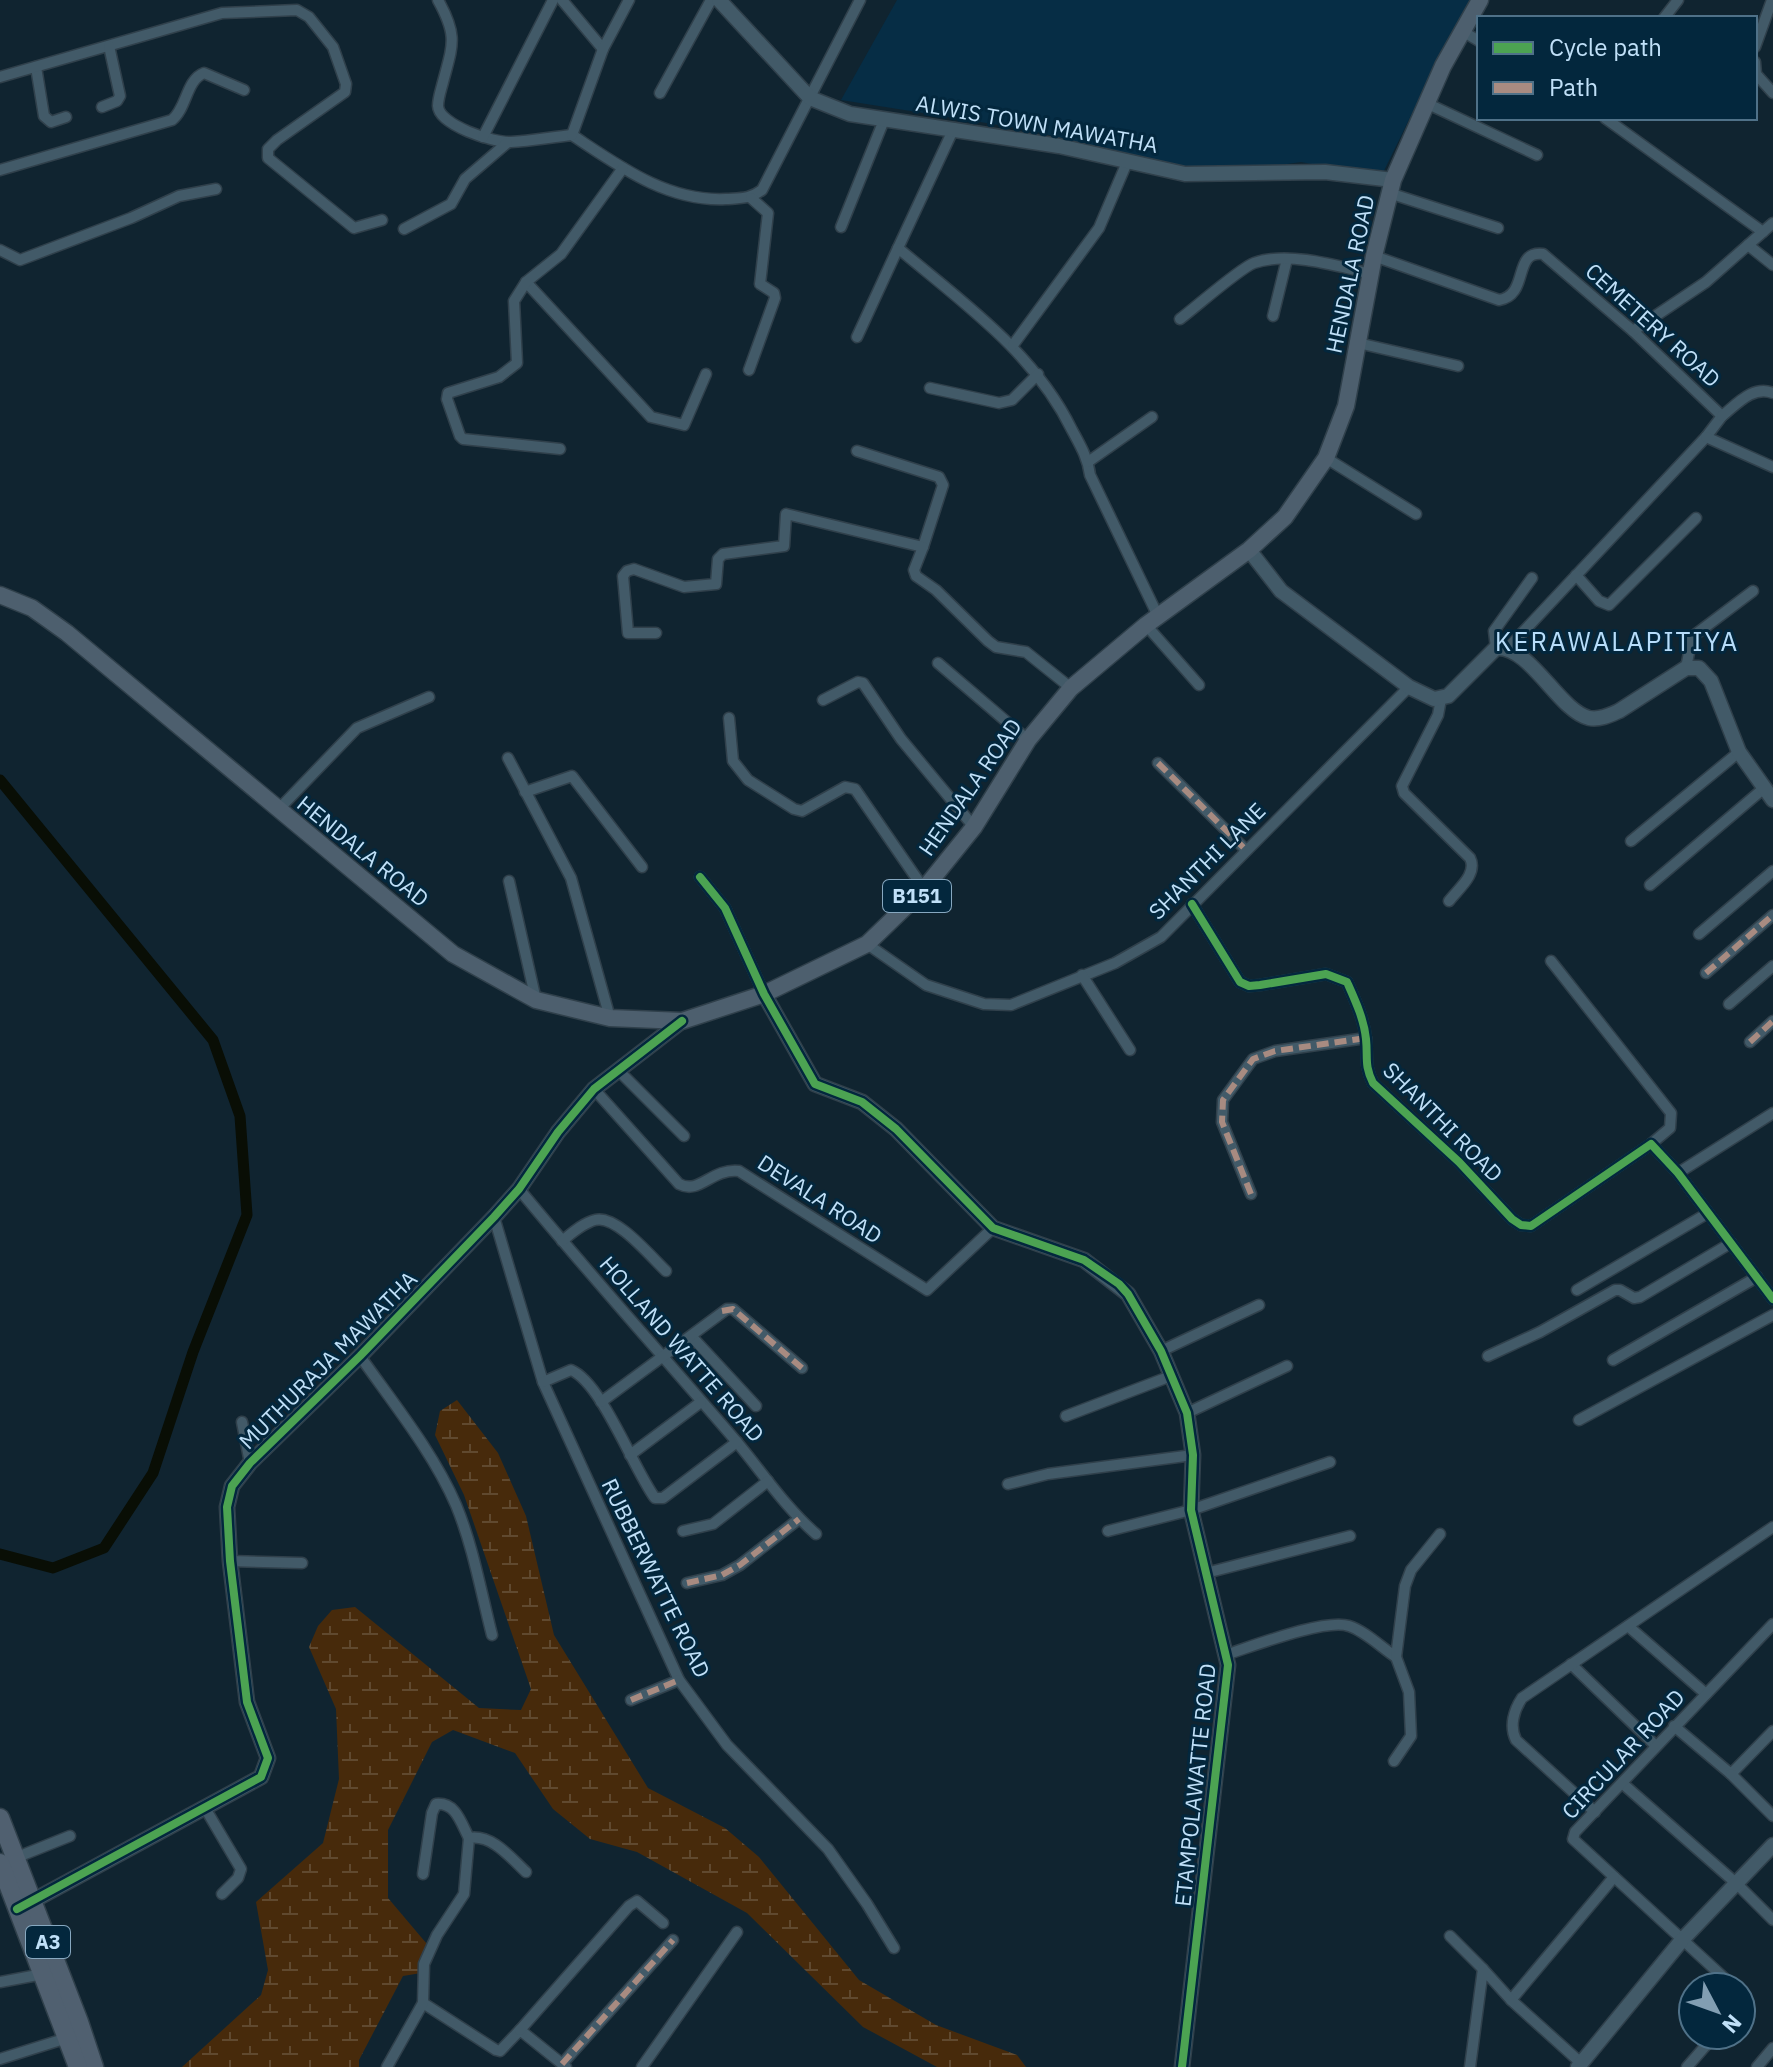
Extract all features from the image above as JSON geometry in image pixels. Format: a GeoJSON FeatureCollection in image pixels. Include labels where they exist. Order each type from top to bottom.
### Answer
{"type":"FeatureCollection","features":[{"type":"Feature","properties":{"kind":"highway","name":"A3"},"geometry":{"type":"LineString","coordinates":[[0,1818],[8,1861],[43,1974],[79,2066]]}},
{"type":"Feature","properties":{"kind":"highway","name":"A3"},"geometry":{"type":"LineString","coordinates":[[24,1905],[79,2022],[79,2066]]}},
{"type":"Feature","properties":{"kind":"main road","name":"HENDALA ROAD"},"geometry":{"type":"LineString","coordinates":[[0,595],[32,608],[67,633],[453,954],[536,1000],[610,1018],[682,1021],[764,994],[867,944],[924,889],[974,827],[1028,740],[1071,688],[1152,620],[1249,550],[1285,517],[1326,458],[1346,406],[1374,256],[1391,186],[1426,103],[1480,0]]}},
{"type":"Feature","properties":{"kind":"street"},"geometry":{"type":"LineString","coordinates":[[438,0],[452,24],[453,43],[438,102],[439,112],[445,120],[483,137],[507,143],[572,135],[659,187],[710,200],[751,198],[762,190],[860,0]]}},
{"type":"Feature","properties":{"kind":"street"},"geometry":{"type":"LineString","coordinates":[[483,137],[553,0]]}},
{"type":"Feature","properties":{"kind":"street"},"geometry":{"type":"LineString","coordinates":[[562,0],[603,49]]}},
{"type":"Feature","properties":{"kind":"street"},"geometry":{"type":"LineString","coordinates":[[572,135],[603,49],[629,0]]}},
{"type":"Feature","properties":{"kind":"street"},"geometry":{"type":"LineString","coordinates":[[660,93],[711,0]]}},
{"type":"Feature","properties":{"kind":"street","name":"ALWIS TOWN MAWATHA"},"geometry":{"type":"LineString","coordinates":[[719,0],[810,98],[850,114],[954,128],[1128,160],[1185,174],[1325,172],[1391,186]]}},
{"type":"Feature","properties":{"kind":"street"},"geometry":{"type":"LineString","coordinates":[[1666,16],[1678,0]]}},
{"type":"Feature","properties":{"kind":"street"},"geometry":{"type":"LineString","coordinates":[[1757,41],[1772,0]]}},
{"type":"Feature","properties":{"kind":"street"},"geometry":{"type":"LineString","coordinates":[[0,77],[222,13],[297,10],[309,17],[333,47],[346,84],[345,92],[277,140],[268,149],[268,158],[354,228],[382,220]]}},
{"type":"Feature","properties":{"kind":"street"},"geometry":{"type":"LineString","coordinates":[[1462,31],[1477,40]]}},
{"type":"Feature","properties":{"kind":"street"},"geometry":{"type":"LineString","coordinates":[[102,107],[117,101],[120,96],[109,46]]}},
{"type":"Feature","properties":{"kind":"street"},"geometry":{"type":"LineString","coordinates":[[36,67],[44,116],[51,122],[66,117]]}},
{"type":"Feature","properties":{"kind":"street"},"geometry":{"type":"LineString","coordinates":[[0,170],[172,120],[183,107],[197,75],[204,73],[244,90]]}},
{"type":"Feature","properties":{"kind":"street"},"geometry":{"type":"LineString","coordinates":[[1757,75],[1773,93]]}},
{"type":"Feature","properties":{"kind":"street"},"geometry":{"type":"LineString","coordinates":[[1426,103],[1537,155]]}},
{"type":"Feature","properties":{"kind":"street"},"geometry":{"type":"LineString","coordinates":[[841,227],[884,120]]}},
{"type":"Feature","properties":{"kind":"street"},"geometry":{"type":"LineString","coordinates":[[1608,120],[1763,232]]}},
{"type":"Feature","properties":{"kind":"street"},"geometry":{"type":"LineString","coordinates":[[857,337],[954,128]]}},
{"type":"Feature","properties":{"kind":"street"},"geometry":{"type":"LineString","coordinates":[[404,229],[451,204],[465,179],[507,143]]}},
{"type":"Feature","properties":{"kind":"street"},"geometry":{"type":"LineString","coordinates":[[1013,345],[1099,228],[1128,160]]}},
{"type":"Feature","properties":{"kind":"street"},"geometry":{"type":"LineString","coordinates":[[560,449],[463,439],[447,399],[448,393],[499,377],[517,363],[514,301],[526,282],[561,254],[623,168]]}},
{"type":"Feature","properties":{"kind":"street"},"geometry":{"type":"LineString","coordinates":[[1391,186],[1498,228]]}},
{"type":"Feature","properties":{"kind":"street"},"geometry":{"type":"LineString","coordinates":[[0,250],[20,260],[131,218],[179,196],[216,189]]}},
{"type":"Feature","properties":{"kind":"street"},"geometry":{"type":"LineString","coordinates":[[749,370],[775,298],[774,293],[760,284],[768,213],[751,198]]}},
{"type":"Feature","properties":{"kind":"street"},"geometry":{"type":"LineString","coordinates":[[1633,331],[1706,282],[1773,223]]}},
{"type":"Feature","properties":{"kind":"street"},"geometry":{"type":"LineString","coordinates":[[1748,245],[1773,265]]}},
{"type":"Feature","properties":{"kind":"street"},"geometry":{"type":"LineString","coordinates":[[898,248],[1013,345],[1063,410],[1088,462],[1090,475],[1152,620],[1199,685]]}},
{"type":"Feature","properties":{"kind":"street","name":"CEMETERY ROAD"},"geometry":{"type":"LineString","coordinates":[[1374,256],[1499,300],[1510,297],[1516,291],[1525,262],[1530,256],[1543,254],[1633,331],[1722,416],[1706,437],[1576,575],[1501,649]]}},
{"type":"Feature","properties":{"kind":"street"},"geometry":{"type":"LineString","coordinates":[[1180,319],[1253,263],[1287,259],[1325,263],[1371,274]]}},
{"type":"Feature","properties":{"kind":"street"},"geometry":{"type":"LineString","coordinates":[[1273,316],[1287,259]]}},
{"type":"Feature","properties":{"kind":"street"},"geometry":{"type":"LineString","coordinates":[[526,282],[651,417],[684,425],[706,374]]}},
{"type":"Feature","properties":{"kind":"street"},"geometry":{"type":"LineString","coordinates":[[1358,343],[1458,366]]}},
{"type":"Feature","properties":{"kind":"street"},"geometry":{"type":"LineString","coordinates":[[930,388],[999,403],[1012,400],[1038,374]]}},
{"type":"Feature","properties":{"kind":"street"},"geometry":{"type":"LineString","coordinates":[[1722,416],[1753,392],[1766,390],[1773,393]]}},
{"type":"Feature","properties":{"kind":"street"},"geometry":{"type":"LineString","coordinates":[[1088,462],[1152,417]]}},
{"type":"Feature","properties":{"kind":"street"},"geometry":{"type":"LineString","coordinates":[[1706,437],[1773,467]]}},
{"type":"Feature","properties":{"kind":"street"},"geometry":{"type":"LineString","coordinates":[[857,451],[942,480],[943,485],[914,570],[916,576],[936,590],[996,647],[1026,652],[1071,688]]}},
{"type":"Feature","properties":{"kind":"street"},"geometry":{"type":"LineString","coordinates":[[1326,458],[1416,514]]}},
{"type":"Feature","properties":{"kind":"street"},"geometry":{"type":"LineString","coordinates":[[656,633],[628,633],[623,576],[627,571],[634,569],[684,587],[716,584],[718,559],[723,554],[784,546],[786,514],[923,547]]}},
{"type":"Feature","properties":{"kind":"street"},"geometry":{"type":"LineString","coordinates":[[1576,575],[1599,601],[1609,605],[1696,518]]}},
{"type":"Feature","properties":{"kind":"street"},"geometry":{"type":"LineString","coordinates":[[1249,550],[1281,591],[1409,687],[1427,697],[1441,699],[1455,690],[1501,649]]}},
{"type":"Feature","properties":{"kind":"street"},"geometry":{"type":"LineString","coordinates":[[1532,578],[1494,631],[1501,649],[1519,656],[1577,711],[1591,718],[1609,716],[1686,668],[1699,668],[1711,681],[1739,752],[1768,794],[1650,885]]}},
{"type":"Feature","properties":{"kind":"street"},"geometry":{"type":"LineString","coordinates":[[1686,668],[1692,637],[1753,591]]}},
{"type":"Feature","properties":{"kind":"street"},"geometry":{"type":"LineString","coordinates":[[938,663],[1028,740]]}},
{"type":"Feature","properties":{"kind":"street"},"geometry":{"type":"LineString","coordinates":[[823,700],[858,682],[863,683],[901,739],[974,827]]}},
{"type":"Feature","properties":{"kind":"street","name":"SHANTHI LANE"},"geometry":{"type":"LineString","coordinates":[[867,944],[926,985],[984,1004],[1011,1005],[1115,963],[1161,937],[1409,687]]}},
{"type":"Feature","properties":{"kind":"street"},"geometry":{"type":"LineString","coordinates":[[278,810],[357,728],[429,697]]}},
{"type":"Feature","properties":{"kind":"street"},"geometry":{"type":"LineString","coordinates":[[1441,699],[1438,715],[1404,776],[1402,786],[1404,793],[1473,864],[1472,872],[1449,901]]}},
{"type":"Feature","properties":{"kind":"street"},"geometry":{"type":"LineString","coordinates":[[729,718],[733,761],[748,780],[802,811],[845,787],[855,789],[924,889]]}},
{"type":"Feature","properties":{"kind":"street"},"geometry":{"type":"LineString","coordinates":[[1631,841],[1739,752]]}},
{"type":"Feature","properties":{"kind":"street"},"geometry":{"type":"LineString","coordinates":[[508,758],[571,878],[610,1018]]}},
{"type":"Feature","properties":{"kind":"street"},"geometry":{"type":"LineString","coordinates":[[1158,763],[1246,850]]}},
{"type":"Feature","properties":{"kind":"street"},"geometry":{"type":"LineString","coordinates":[[525,792],[572,776],[642,867]]}},
{"type":"Feature","properties":{"kind":"street"},"geometry":{"type":"LineString","coordinates":[[1699,934],[1773,871]]}},
{"type":"Feature","properties":{"kind":"street"},"geometry":{"type":"LineString","coordinates":[[700,877],[725,908],[764,994]]}},
{"type":"Feature","properties":{"kind":"street"},"geometry":{"type":"LineString","coordinates":[[509,881],[536,1000]]}},
{"type":"Feature","properties":{"kind":"street","name":"SHANTHI ROAD"},"geometry":{"type":"LineString","coordinates":[[1192,904],[1240,982],[1249,986],[1260,985],[1326,974],[1347,982],[1359,1008],[1366,1038],[1365,1067],[1373,1083],[1459,1162],[1521,1225],[1531,1226],[1651,1144]]}},
{"type":"Feature","properties":{"kind":"street"},"geometry":{"type":"LineString","coordinates":[[1706,973],[1773,915]]}},
{"type":"Feature","properties":{"kind":"street"},"geometry":{"type":"LineString","coordinates":[[1551,961],[1671,1113],[1670,1128],[1651,1144],[1678,1173],[1773,1299]]}},
{"type":"Feature","properties":{"kind":"street"},"geometry":{"type":"LineString","coordinates":[[1729,1004],[1773,966]]}},
{"type":"Feature","properties":{"kind":"street"},"geometry":{"type":"LineString","coordinates":[[1082,975],[1130,1050]]}},
{"type":"Feature","properties":{"kind":"street","name":"ETAMPOLAWATTE ROAD"},"geometry":{"type":"LineString","coordinates":[[764,994],[815,1084],[862,1102],[896,1129],[993,1228],[1084,1260],[1119,1284],[1161,1351],[1187,1413],[1193,1455],[1191,1510],[1228,1654],[1182,2067]]}},
{"type":"Feature","properties":{"kind":"street","name":"MUTHURAJA MAWATHA"},"geometry":{"type":"LineString","coordinates":[[24,1905],[261,1777],[268,1758],[247,1702],[230,1561],[227,1507],[232,1486],[250,1463],[360,1356],[494,1217],[519,1189],[558,1132],[594,1089],[682,1021]]}},
{"type":"Feature","properties":{"kind":"street"},"geometry":{"type":"LineString","coordinates":[[1750,1042],[1773,1021]]}},
{"type":"Feature","properties":{"kind":"street"},"geometry":{"type":"LineString","coordinates":[[1251,1194],[1222,1122],[1223,1100],[1230,1090],[1253,1059],[1264,1054],[1366,1038]]}},
{"type":"Feature","properties":{"kind":"street"},"geometry":{"type":"LineString","coordinates":[[618,1070],[684,1136]]}},
{"type":"Feature","properties":{"kind":"street","name":"DEVALA ROAD"},"geometry":{"type":"LineString","coordinates":[[594,1089],[679,1184],[688,1189],[695,1188],[718,1172],[727,1169],[739,1171],[927,1290],[993,1228]]}},
{"type":"Feature","properties":{"kind":"street"},"geometry":{"type":"LineString","coordinates":[[1678,1173],[1773,1113]]}},
{"type":"Feature","properties":{"kind":"street","name":"HOLLAND WATTE ROAD"},"geometry":{"type":"LineString","coordinates":[[519,1189],[737,1442],[799,1519],[816,1534]]}},
{"type":"Feature","properties":{"kind":"street"},"geometry":{"type":"LineString","coordinates":[[1577,1290],[1708,1213]]}},
{"type":"Feature","properties":{"kind":"street","name":"RUBBERWATTE ROAD"},"geometry":{"type":"LineString","coordinates":[[494,1217],[543,1382],[679,1680],[727,1745],[828,1849],[894,1948]]}},
{"type":"Feature","properties":{"kind":"street"},"geometry":{"type":"LineString","coordinates":[[562,1241],[587,1222],[607,1219],[666,1271]]}},
{"type":"Feature","properties":{"kind":"street"},"geometry":{"type":"LineString","coordinates":[[1488,1356],[1540,1332],[1615,1290],[1634,1298],[1640,1297],[1731,1243]]}},
{"type":"Feature","properties":{"kind":"street"},"geometry":{"type":"LineString","coordinates":[[1613,1360],[1757,1277]]}},
{"type":"Feature","properties":{"kind":"street"},"geometry":{"type":"LineString","coordinates":[[1161,1351],[1259,1305]]}},
{"type":"Feature","properties":{"kind":"street"},"geometry":{"type":"LineString","coordinates":[[601,1402],[692,1337],[722,1311],[733,1309],[802,1368]]}},
{"type":"Feature","properties":{"kind":"street"},"geometry":{"type":"LineString","coordinates":[[1579,1420],[1773,1315]]}},
{"type":"Feature","properties":{"kind":"street"},"geometry":{"type":"LineString","coordinates":[[692,1337],[756,1406]]}},
{"type":"Feature","properties":{"kind":"street"},"geometry":{"type":"LineString","coordinates":[[360,1356],[437,1468],[455,1503],[468,1538],[492,1635]]}},
{"type":"Feature","properties":{"kind":"street"},"geometry":{"type":"LineString","coordinates":[[1187,1413],[1287,1366]]}},
{"type":"Feature","properties":{"kind":"street"},"geometry":{"type":"LineString","coordinates":[[543,1382],[571,1370],[580,1374],[601,1402],[653,1495],[659,1499],[737,1442]]}},
{"type":"Feature","properties":{"kind":"street"},"geometry":{"type":"LineString","coordinates":[[1066,1416],[1171,1376]]}},
{"type":"Feature","properties":{"kind":"street"},"geometry":{"type":"LineString","coordinates":[[630,1455],[701,1402]]}},
{"type":"Feature","properties":{"kind":"street"},"geometry":{"type":"LineString","coordinates":[[242,1422],[250,1463]]}},
{"type":"Feature","properties":{"kind":"street"},"geometry":{"type":"LineString","coordinates":[[1008,1484],[1048,1474],[1193,1455]]}},
{"type":"Feature","properties":{"kind":"street"},"geometry":{"type":"LineString","coordinates":[[1108,1531],[1191,1510],[1330,1462]]}},
{"type":"Feature","properties":{"kind":"street"},"geometry":{"type":"LineString","coordinates":[[683,1531],[713,1524],[768,1481]]}},
{"type":"Feature","properties":{"kind":"street"},"geometry":{"type":"LineString","coordinates":[[687,1583],[722,1575],[740,1565],[799,1519]]}},
{"type":"Feature","properties":{"kind":"street"},"geometry":{"type":"LineString","coordinates":[[1595,1812],[1516,1740],[1513,1733],[1514,1712],[1522,1698],[1773,1527]]}},
{"type":"Feature","properties":{"kind":"street"},"geometry":{"type":"LineString","coordinates":[[1394,1761],[1411,1736],[1409,1692],[1396,1657],[1408,1578],[1440,1534]]}},
{"type":"Feature","properties":{"kind":"street"},"geometry":{"type":"LineString","coordinates":[[1206,1573],[1350,1536]]}},
{"type":"Feature","properties":{"kind":"street"},"geometry":{"type":"LineString","coordinates":[[230,1561],[302,1563]]}},
{"type":"Feature","properties":{"kind":"street"},"geometry":{"type":"LineString","coordinates":[[1228,1654],[1295,1633],[1338,1624],[1351,1626],[1396,1657]]}},
{"type":"Feature","properties":{"kind":"street","name":"CIRCULAR ROAD"},"geometry":{"type":"LineString","coordinates":[[1716,1971],[1573,1839],[1575,1832],[1773,1624]]}},
{"type":"Feature","properties":{"kind":"street"},"geometry":{"type":"LineString","coordinates":[[1628,1626],[1706,1694]]}},
{"type":"Feature","properties":{"kind":"street"},"geometry":{"type":"LineString","coordinates":[[1571,1664],[1656,1746]]}},
{"type":"Feature","properties":{"kind":"street"},"geometry":{"type":"LineString","coordinates":[[631,1700],[679,1680]]}},
{"type":"Feature","properties":{"kind":"street"},"geometry":{"type":"LineString","coordinates":[[1674,1726],[1731,1774],[1773,1816]]}},
{"type":"Feature","properties":{"kind":"street"},"geometry":{"type":"LineString","coordinates":[[1731,1774],[1773,1731]]}},
{"type":"Feature","properties":{"kind":"street"},"geometry":{"type":"LineString","coordinates":[[1622,1783],[1737,1884],[1773,1920]]}},
{"type":"Feature","properties":{"kind":"street"},"geometry":{"type":"LineString","coordinates":[[387,2067],[423,2003],[424,1964],[437,1935],[464,1894],[469,1838],[452,1808],[445,1803],[436,1804],[432,1813],[423,1874]]}},
{"type":"Feature","properties":{"kind":"street"},"geometry":{"type":"LineString","coordinates":[[205,1808],[241,1869],[238,1878],[222,1894]]}},
{"type":"Feature","properties":{"kind":"street"},"geometry":{"type":"LineString","coordinates":[[8,1861],[70,1836]]}},
{"type":"Feature","properties":{"kind":"street"},"geometry":{"type":"LineString","coordinates":[[469,1838],[479,1836],[489,1840],[526,1872]]}},
{"type":"Feature","properties":{"kind":"street"},"geometry":{"type":"LineString","coordinates":[[1450,1936],[1511,2000],[1580,2065],[1682,1940],[1773,1845]]}},
{"type":"Feature","properties":{"kind":"street"},"geometry":{"type":"LineString","coordinates":[[1511,2000],[1614,1877]]}},
{"type":"Feature","properties":{"kind":"street"},"geometry":{"type":"LineString","coordinates":[[423,2003],[500,2051],[629,1906],[637,1901],[663,1923]]}},
{"type":"Feature","properties":{"kind":"street"},"geometry":{"type":"LineString","coordinates":[[642,2067],[737,1932]]}},
{"type":"Feature","properties":{"kind":"street"},"geometry":{"type":"LineString","coordinates":[[520,2030],[564,2065],[673,1940]]}},
{"type":"Feature","properties":{"kind":"street"},"geometry":{"type":"LineString","coordinates":[[1470,2067],[1483,1969]]}},
{"type":"Feature","properties":{"kind":"street"},"geometry":{"type":"LineString","coordinates":[[0,1982],[43,1974]]}},
{"type":"Feature","properties":{"kind":"street"},"geometry":{"type":"LineString","coordinates":[[0,2059],[67,2038]]}},
{"type":"Feature","properties":{"kind":"street"},"geometry":{"type":"LineString","coordinates":[[1687,2067],[1701,2051]]}},
{"type":"Feature","properties":{"kind":"street"},"geometry":{"type":"LineString","coordinates":[[1757,2067],[1771,2054]]}},
{"type":"Feature","properties":{"kind":"shaded area"},"geometry":{"type":"Polygon","coordinates":[[[897,0],[1472,0],[1442,52],[1381,177],[1301,162],[1238,171],[1176,169],[1030,130],[841,100],[897,0]]]}},
{"type":"Feature","properties":{"kind":"green space"},"geometry":{"type":"Polygon","coordinates":[[[457,1400],[498,1453],[526,1516],[554,1635],[648,1788],[725,1828],[759,1857],[859,1980],[936,2025],[1017,2055],[1026,2067],[937,2067],[863,2027],[747,1913],[637,1852],[590,1839],[553,1809],[515,1753],[453,1730],[432,1742],[388,1830],[388,1898],[432,1950],[427,1972],[403,1976],[359,2060],[359,2067],[182,2067],[261,1995],[268,1970],[256,1902],[323,1843],[339,1779],[336,1709],[309,1647],[318,1626],[332,1610],[355,1607],[479,1708],[521,1710],[531,1689],[464,1495],[435,1435],[440,1411],[457,1400]]]}},
{"type":"Feature","properties":{"kind":"waterway"},"geometry":{"type":"LineString","coordinates":[[0,780],[213,1040],[240,1116],[247,1215],[193,1352],[153,1473],[104,1548],[53,1568],[0,1554]]}},
{"type":"Feature","properties":{"kind":"marked path"},"geometry":{"type":"LineString","coordinates":[[1158,763],[1246,850]]}},
{"type":"Feature","properties":{"kind":"marked path"},"geometry":{"type":"LineString","coordinates":[[1706,973],[1773,915]]}},
{"type":"Feature","properties":{"kind":"marked path"},"geometry":{"type":"LineString","coordinates":[[1750,1042],[1773,1021]]}},
{"type":"Feature","properties":{"kind":"marked path"},"geometry":{"type":"LineString","coordinates":[[1251,1194],[1222,1122],[1223,1100],[1253,1059],[1275,1051],[1366,1038]]}},
{"type":"Feature","properties":{"kind":"marked path"},"geometry":{"type":"LineString","coordinates":[[722,1311],[733,1309],[802,1368]]}},
{"type":"Feature","properties":{"kind":"marked path"},"geometry":{"type":"LineString","coordinates":[[687,1583],[722,1575],[740,1565],[799,1519]]}},
{"type":"Feature","properties":{"kind":"marked path"},"geometry":{"type":"LineString","coordinates":[[631,1700],[679,1680]]}},
{"type":"Feature","properties":{"kind":"marked path"},"geometry":{"type":"LineString","coordinates":[[562,2064],[673,1940]]}},
{"type":"Feature","properties":{"kind":"cycle path"},"geometry":{"type":"LineString","coordinates":[[700,877],[725,908],[764,994],[815,1084],[862,1102],[896,1129],[993,1228],[1084,1260],[1119,1284],[1161,1351],[1187,1413],[1193,1455],[1191,1510],[1228,1665],[1182,2067]]}},
{"type":"Feature","properties":{"kind":"cycle path"},"geometry":{"type":"LineString","coordinates":[[1192,904],[1240,982],[1249,986],[1260,985],[1326,974],[1347,982],[1363,1024],[1367,1066],[1373,1083],[1459,1162],[1512,1219],[1521,1225],[1531,1226],[1651,1144],[1678,1173],[1773,1299]]}},
{"type":"Feature","properties":{"kind":"cycle path"},"geometry":{"type":"LineString","coordinates":[[17,1909],[261,1777],[268,1758],[247,1702],[230,1561],[227,1507],[232,1486],[250,1463],[360,1356],[494,1217],[519,1189],[558,1132],[594,1089],[682,1021]]}},
{"type":"Feature","properties":{"kind":"district","name":"KERAWALAPITIYA"},"geometry":{"type":"Point","coordinates":[1617,642]}}]}
